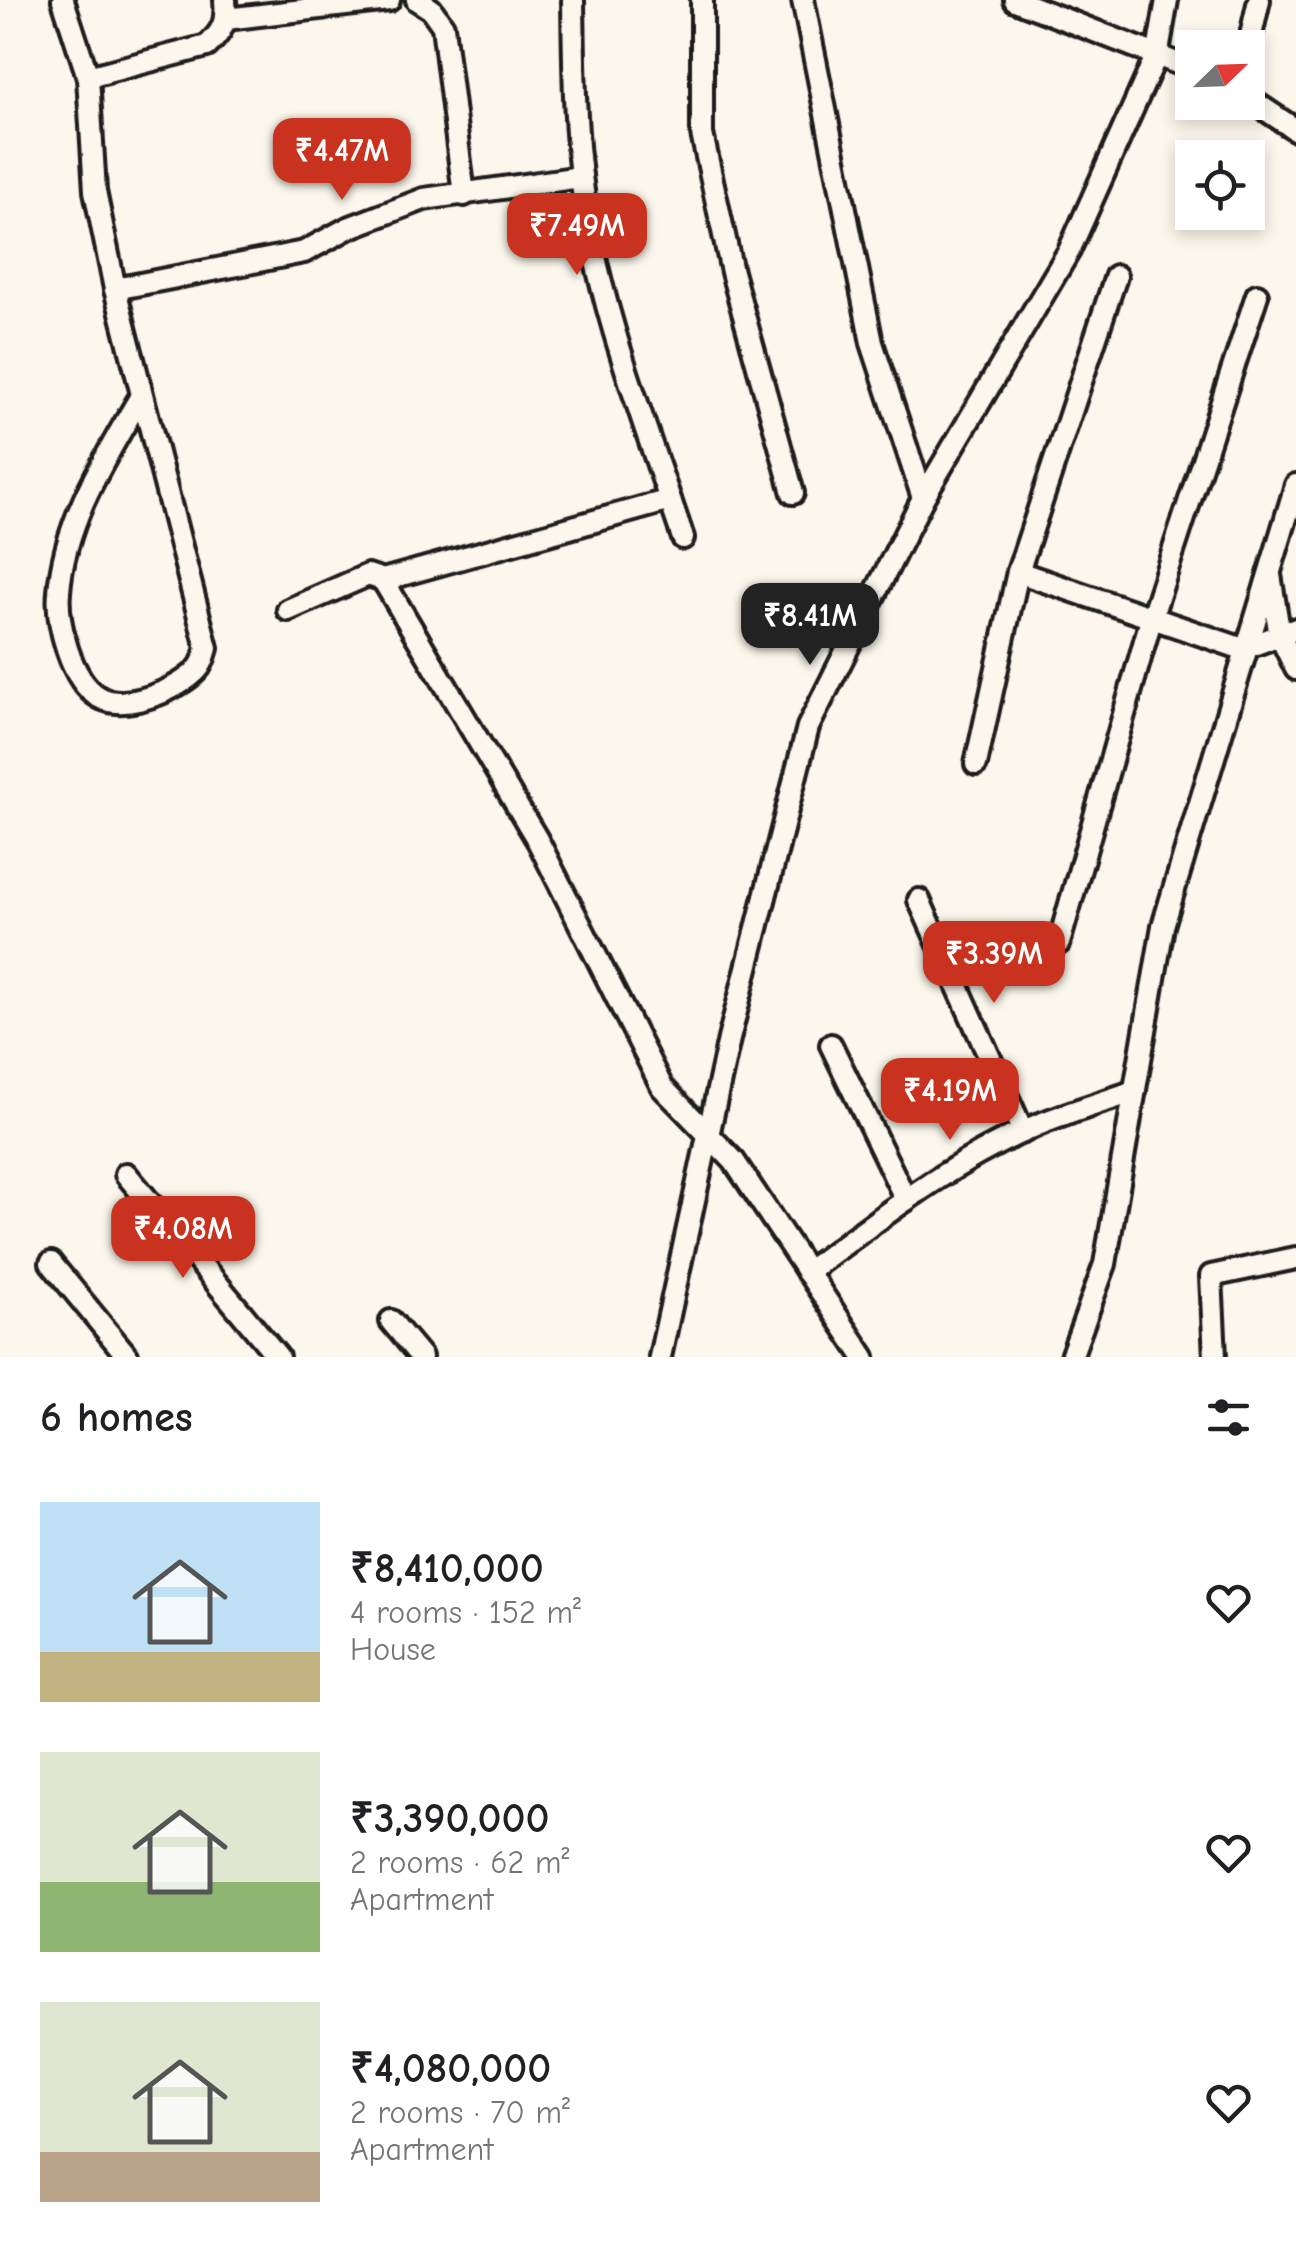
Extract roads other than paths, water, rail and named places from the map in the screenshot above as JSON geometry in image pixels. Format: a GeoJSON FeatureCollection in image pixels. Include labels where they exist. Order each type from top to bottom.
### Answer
{"type":"FeatureCollection","features":[{"type":"Feature","properties":{"kind":"street"},"geometry":{"type":"LineString","coordinates":[[63,0],[88,77],[95,191],[115,288],[207,648],[201,667],[179,683],[118,703],[101,699],[81,677],[64,636],[58,594],[68,544],[85,498],[142,394]]}},
{"type":"Feature","properties":{"kind":"street"},"geometry":{"type":"LineString","coordinates":[[88,77],[206,46],[220,33],[226,10],[388,0]]}},
{"type":"Feature","properties":{"kind":"street"},"geometry":{"type":"LineString","coordinates":[[418,0],[431,9],[442,26],[464,195]]}},
{"type":"Feature","properties":{"kind":"street"},"geometry":{"type":"LineString","coordinates":[[573,0],[575,128],[582,177],[612,317],[683,538]]}},
{"type":"Feature","properties":{"kind":"street"},"geometry":{"type":"LineString","coordinates":[[702,0],[702,134],[732,272],[792,493]]}},
{"type":"Feature","properties":{"kind":"street"},"geometry":{"type":"LineString","coordinates":[[803,0],[872,343],[923,498]]}},
{"type":"Feature","properties":{"kind":"street"},"geometry":{"type":"LineString","coordinates":[[1015,0],[1175,60]]}},
{"type":"Feature","properties":{"kind":"street"},"geometry":{"type":"LineString","coordinates":[[660,1357],[707,1134],[808,726],[923,498],[1069,252],[1158,52],[1167,0]]}},
{"type":"Feature","properties":{"kind":"street"},"geometry":{"type":"LineString","coordinates":[[1252,30],[1259,0]]}},
{"type":"Feature","properties":{"kind":"street"},"geometry":{"type":"LineString","coordinates":[[1265,109],[1296,130]]}},
{"type":"Feature","properties":{"kind":"street"},"geometry":{"type":"LineString","coordinates":[[115,288],[304,252],[348,228],[409,205],[582,177]]}},
{"type":"Feature","properties":{"kind":"street"},"geometry":{"type":"LineString","coordinates":[[976,764],[1018,572],[1116,276]]}},
{"type":"Feature","properties":{"kind":"street"},"geometry":{"type":"LineString","coordinates":[[1059,942],[1152,616],[1257,295]]}},
{"type":"Feature","properties":{"kind":"street"},"geometry":{"type":"LineString","coordinates":[[1071,1357],[1105,1264],[1163,926],[1243,648],[1296,485]]}},
{"type":"Feature","properties":{"kind":"street"},"geometry":{"type":"LineString","coordinates":[[288,610],[368,575],[382,580],[670,500]]}},
{"type":"Feature","properties":{"kind":"street"},"geometry":{"type":"LineString","coordinates":[[1018,572],[1243,648],[1288,632]]}},
{"type":"Feature","properties":{"kind":"street"},"geometry":{"type":"LineString","coordinates":[[1269,573],[1296,669]]}},
{"type":"Feature","properties":{"kind":"street"},"geometry":{"type":"LineString","coordinates":[[382,580],[538,842],[662,1086],[734,1161],[864,1357]]}},
{"type":"Feature","properties":{"kind":"street"},"geometry":{"type":"LineString","coordinates":[[918,900],[1023,1132]]}},
{"type":"Feature","properties":{"kind":"street"},"geometry":{"type":"LineString","coordinates":[[831,1045],[906,1200]]}},
{"type":"Feature","properties":{"kind":"street"},"geometry":{"type":"LineString","coordinates":[[808,1272],[906,1200],[1023,1132],[1135,1091]]}},
{"type":"Feature","properties":{"kind":"street"},"geometry":{"type":"LineString","coordinates":[[126,1174],[278,1357]]}},
{"type":"Feature","properties":{"kind":"street"},"geometry":{"type":"LineString","coordinates":[[1215,1357],[1211,1276],[1296,1258]]}},
{"type":"Feature","properties":{"kind":"street"},"geometry":{"type":"LineString","coordinates":[[52,1262],[128,1357]]}},
{"type":"Feature","properties":{"kind":"street"},"geometry":{"type":"LineString","coordinates":[[391,1322],[420,1357]]}}]}
